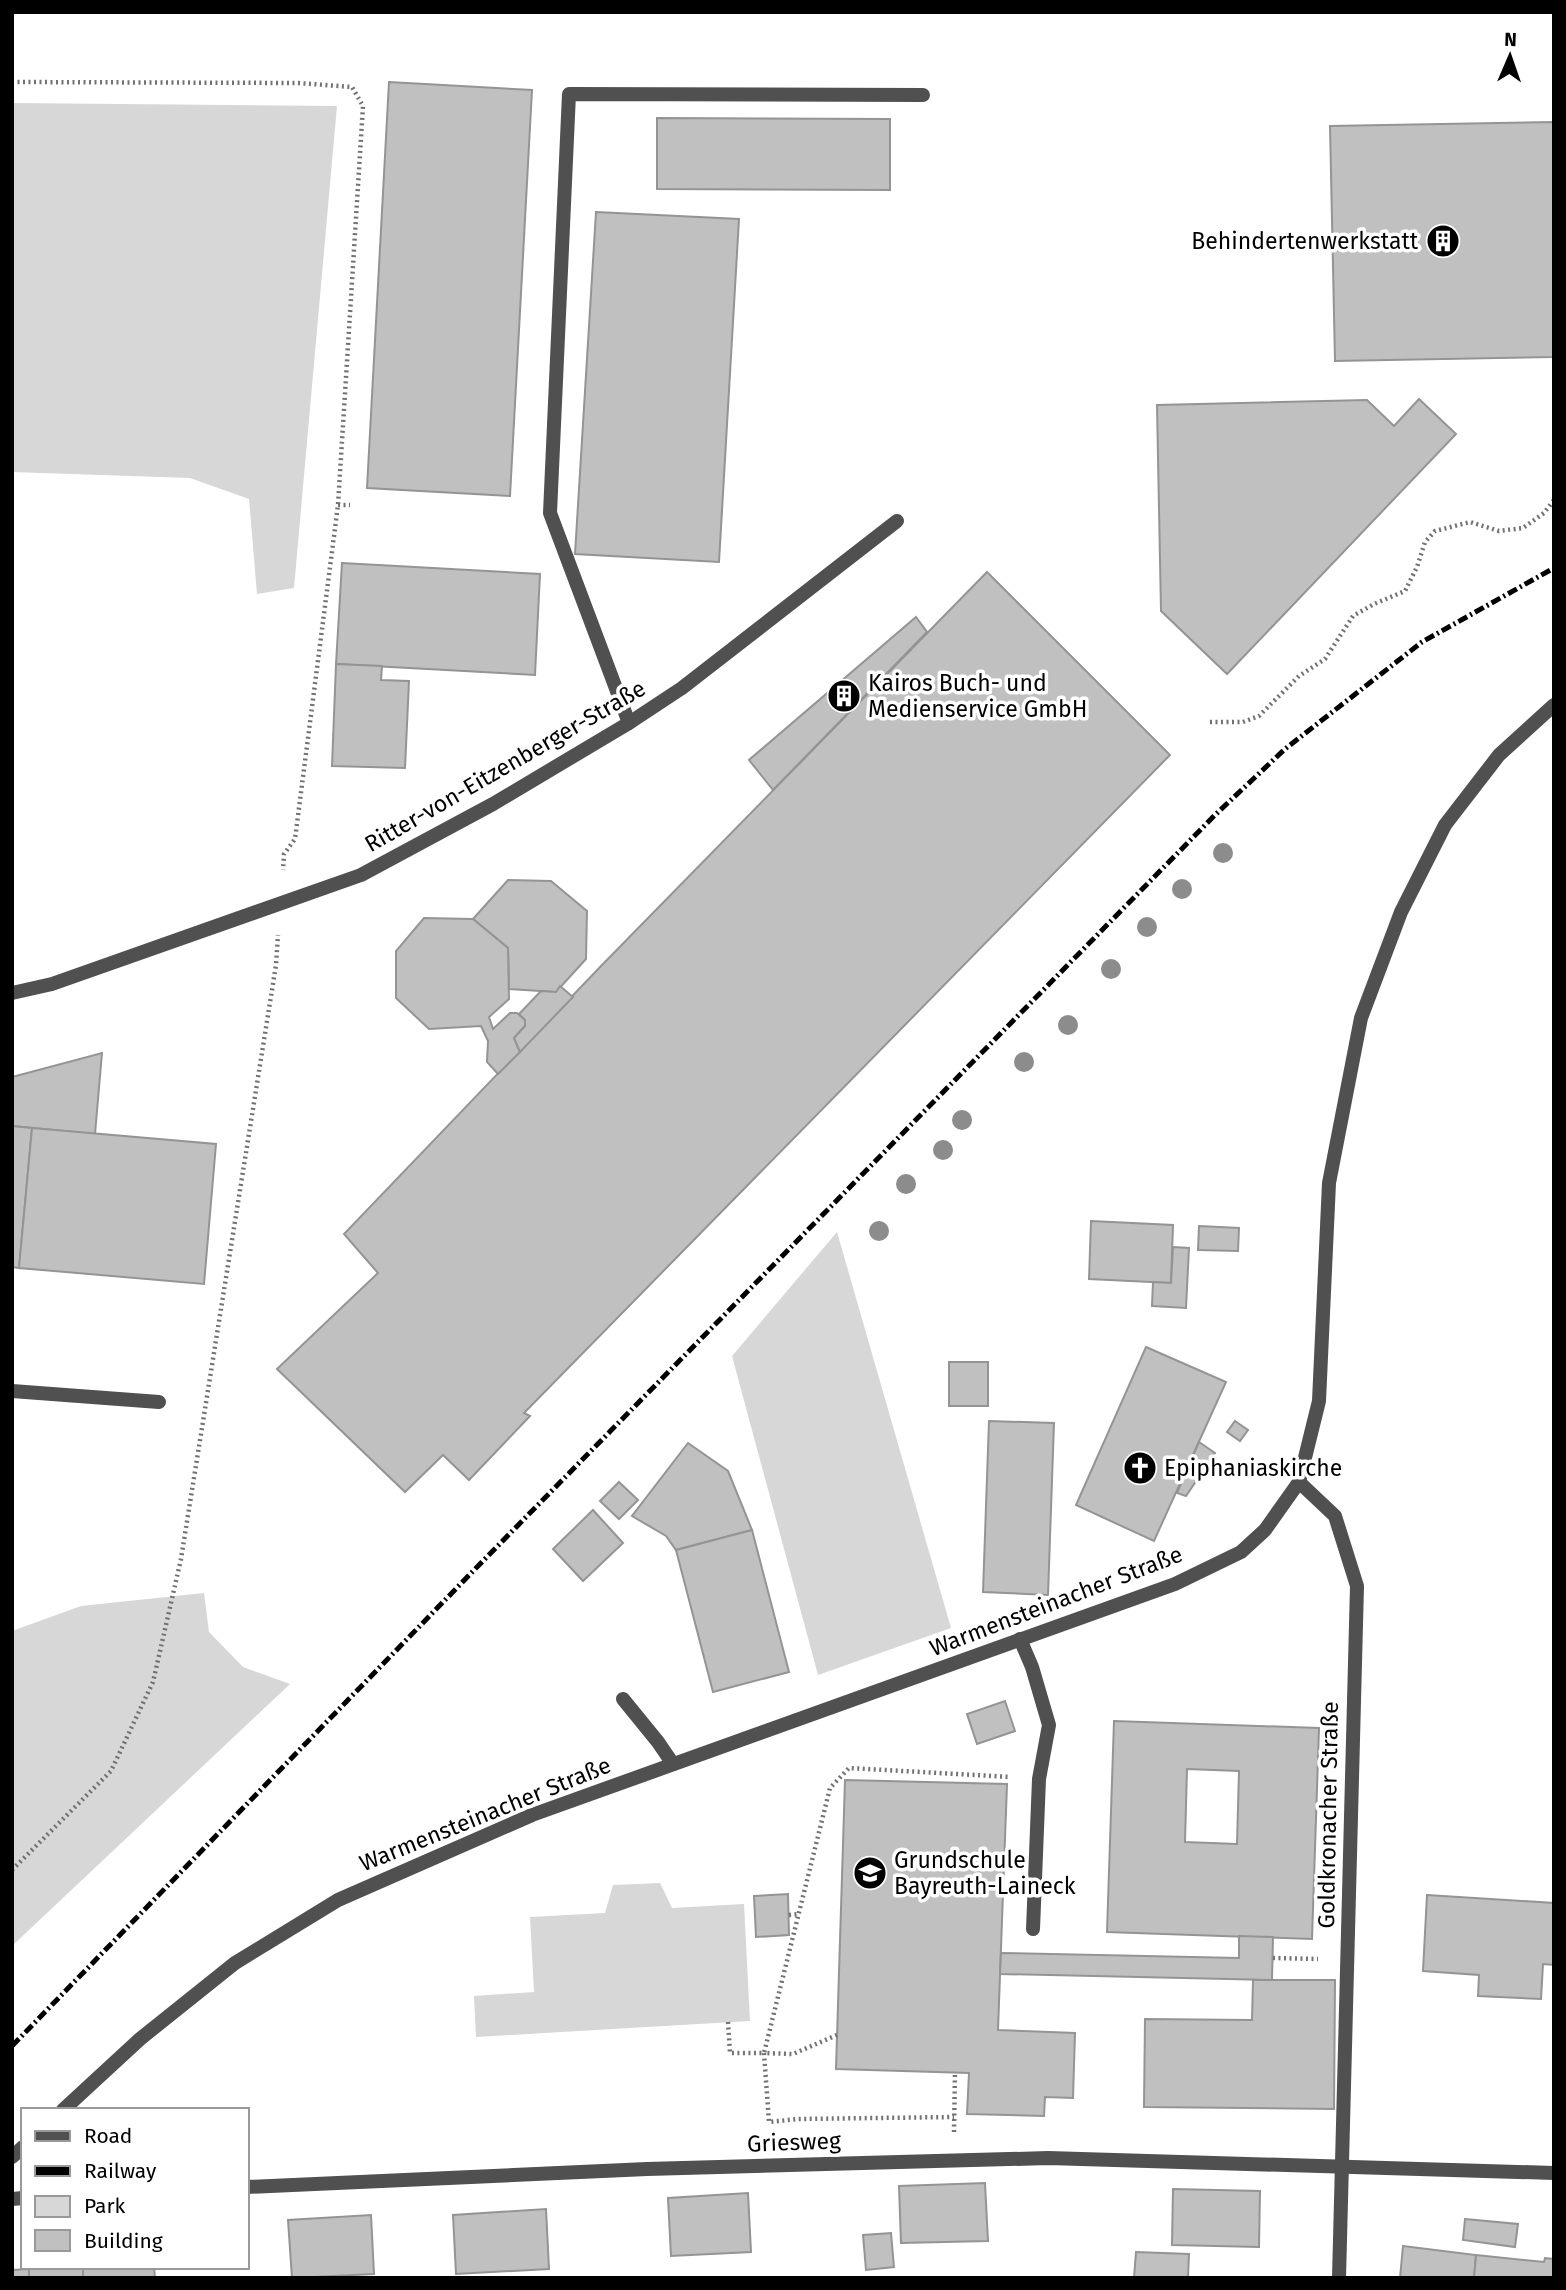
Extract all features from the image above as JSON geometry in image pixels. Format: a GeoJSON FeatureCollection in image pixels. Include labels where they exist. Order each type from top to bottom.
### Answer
{"type":"FeatureCollection","features":[{"type":"Feature","properties":{"kind":"street"},"geometry":{"type":"LineString","coordinates":[[629,723],[550,513],[569,94],[923,94]]}},
{"type":"Feature","properties":{"kind":"street","name":"Ritter-von-Eitzenberger-Straße"},"geometry":{"type":"LineString","coordinates":[[12,993],[52,984],[360,875],[493,804],[629,723],[682,688],[897,521]]}},
{"type":"Feature","properties":{"kind":"street","name":"Warmensteinacher Straße"},"geometry":{"type":"LineString","coordinates":[[65,2108],[140,2039],[236,1962],[338,1900],[531,1815],[1175,1584],[1241,1552],[1265,1530],[1299,1482],[1319,1401],[1329,1184],[1361,1018],[1401,912],[1445,825],[1499,755],[1554,705]]}},
{"type":"Feature","properties":{"kind":"street"},"geometry":{"type":"LineString","coordinates":[[12,1391],[159,1402]]}},
{"type":"Feature","properties":{"kind":"street","name":"Goldkronacher Straße"},"geometry":{"type":"LineString","coordinates":[[1299,1482],[1335,1516],[1357,1587],[1344,2168],[1339,2278]]}},
{"type":"Feature","properties":{"kind":"street"},"geometry":{"type":"LineString","coordinates":[[1020,1639],[1032,1667],[1049,1725],[1039,1779],[1033,1929]]}},
{"type":"Feature","properties":{"kind":"street"},"geometry":{"type":"LineString","coordinates":[[623,1699],[673,1764]]}},
{"type":"Feature","properties":{"kind":"street","name":"Griesweg"},"geometry":{"type":"LineString","coordinates":[[248,2188],[554,2173],[1048,2158],[1344,2168]]}},
{"type":"Feature","properties":{"kind":"street"},"geometry":{"type":"LineString","coordinates":[[1344,2168],[1554,2173]]}},
{"type":"Feature","properties":{"kind":"path"},"geometry":{"type":"LineString","coordinates":[[12,82],[298,83],[352,87],[363,106],[338,505],[295,839],[284,854],[276,965],[181,1559],[153,1682],[111,1771],[12,1870]]}},
{"type":"Feature","properties":{"kind":"path"},"geometry":{"type":"LineString","coordinates":[[1210,722],[1243,722],[1259,716],[1299,676],[1325,659],[1353,616],[1405,592],[1425,542],[1435,531],[1470,522],[1499,531],[1523,528],[1544,513],[1554,500]]}},
{"type":"Feature","properties":{"kind":"path"},"geometry":{"type":"LineString","coordinates":[[338,505],[350,505]]}},
{"type":"Feature","properties":{"kind":"path"},"geometry":{"type":"LineString","coordinates":[[954,2117],[798,2119],[769,2122],[764,2053],[830,1788],[849,1768],[1039,1779]]}},
{"type":"Feature","properties":{"kind":"path"},"geometry":{"type":"LineString","coordinates":[[789,1915],[800,1914]]}},
{"type":"Feature","properties":{"kind":"path"},"geometry":{"type":"LineString","coordinates":[[1273,1958],[1347,1960]]}},
{"type":"Feature","properties":{"kind":"path"},"geometry":{"type":"LineString","coordinates":[[728,2022],[730,2053],[793,2054],[837,2035]]}},
{"type":"Feature","properties":{"kind":"path"},"geometry":{"type":"LineString","coordinates":[[953,2161],[955,2072]]}},
{"type":"Feature","properties":{"kind":"green space"},"geometry":{"type":"Polygon","coordinates":[[[12,103],[337,106],[294,588],[257,594],[249,499],[190,478],[12,472],[12,103]]]}},
{"type":"Feature","properties":{"kind":"green space"},"geometry":{"type":"Polygon","coordinates":[[[837,1232],[951,1628],[818,1675],[732,1356],[837,1232]]]}},
{"type":"Feature","properties":{"kind":"green space"},"geometry":{"type":"Polygon","coordinates":[[[204,1593],[209,1632],[243,1667],[290,1684],[12,1946],[12,1631],[81,1606],[204,1593]]]}},
{"type":"Feature","properties":{"kind":"green space"},"geometry":{"type":"Polygon","coordinates":[[[660,1883],[672,1908],[744,1904],[750,2021],[476,2037],[474,1996],[534,1992],[530,1917],[605,1913],[613,1885],[660,1883]]]}},
{"type":"Feature","properties":{"kind":"building"},"geometry":{"type":"Polygon","coordinates":[[[389,82],[532,90],[510,496],[367,488],[389,82]]]}},
{"type":"Feature","properties":{"kind":"building"},"geometry":{"type":"Polygon","coordinates":[[[657,118],[890,119],[890,190],[657,189],[657,118]]]}},
{"type":"Feature","properties":{"kind":"building","name":"Behindertenwerkstatt"},"geometry":{"type":"Polygon","coordinates":[[[1554,122],[1554,357],[1335,361],[1330,126],[1554,122]]]}},
{"type":"Feature","properties":{"kind":"building"},"geometry":{"type":"Polygon","coordinates":[[[596,212],[739,219],[719,562],[575,554],[596,212]]]}},
{"type":"Feature","properties":{"kind":"building"},"geometry":{"type":"Polygon","coordinates":[[[1419,399],[1456,434],[1227,674],[1161,611],[1157,405],[1367,400],[1394,426],[1419,399]]]}},
{"type":"Feature","properties":{"kind":"building"},"geometry":{"type":"Polygon","coordinates":[[[342,563],[540,574],[535,675],[336,664],[342,563]]]}},
{"type":"Feature","properties":{"kind":"building"},"geometry":{"type":"Polygon","coordinates":[[[987,572],[1170,755],[524,1413],[530,1416],[469,1480],[443,1455],[405,1492],[277,1369],[378,1273],[344,1234],[602,965],[987,572]]]}},
{"type":"Feature","properties":{"kind":"building","name":"Kairos Buch- und Medienservice GmbH"},"geometry":{"type":"Polygon","coordinates":[[[916,617],[927,632],[773,790],[749,760],[916,617]]]}},
{"type":"Feature","properties":{"kind":"building"},"geometry":{"type":"Polygon","coordinates":[[[336,664],[382,666],[381,680],[409,681],[405,768],[332,766],[336,664]]]}},
{"type":"Feature","properties":{"kind":"building"},"geometry":{"type":"Polygon","coordinates":[[[508,880],[551,881],[587,911],[586,959],[556,992],[509,989],[508,948],[473,919],[508,880]]]}},
{"type":"Feature","properties":{"kind":"building"},"geometry":{"type":"Polygon","coordinates":[[[424,918],[473,919],[508,948],[509,999],[489,1017],[493,1029],[510,1013],[517,1013],[525,1020],[525,1026],[514,1038],[520,1052],[498,1074],[487,1062],[488,1041],[481,1026],[429,1029],[396,998],[396,951],[424,918]]]}},
{"type":"Feature","properties":{"kind":"building"},"geometry":{"type":"Polygon","coordinates":[[[560,986],[573,997],[520,1052],[514,1038],[525,1026],[525,1020],[519,1014],[541,991],[556,992],[560,986]]]}},
{"type":"Feature","properties":{"kind":"building"},"geometry":{"type":"Polygon","coordinates":[[[102,1053],[95,1134],[12,1126],[12,1077],[102,1053]]]}},
{"type":"Feature","properties":{"kind":"building"},"geometry":{"type":"Polygon","coordinates":[[[12,1126],[32,1128],[19,1268],[12,1267],[12,1126]]]}},
{"type":"Feature","properties":{"kind":"building"},"geometry":{"type":"Polygon","coordinates":[[[32,1128],[216,1144],[204,1284],[19,1268],[32,1128]]]}},
{"type":"Feature","properties":{"kind":"building"},"geometry":{"type":"Polygon","coordinates":[[[1091,1221],[1173,1225],[1171,1283],[1089,1279],[1091,1221]]]}},
{"type":"Feature","properties":{"kind":"building"},"geometry":{"type":"Polygon","coordinates":[[[1199,1226],[1239,1228],[1238,1251],[1198,1250],[1199,1226]]]}},
{"type":"Feature","properties":{"kind":"building"},"geometry":{"type":"Polygon","coordinates":[[[1173,1247],[1189,1248],[1186,1308],[1152,1306],[1153,1282],[1171,1283],[1173,1247]]]}},
{"type":"Feature","properties":{"kind":"building","name":"Epiphaniaskirche"},"geometry":{"type":"Polygon","coordinates":[[[1146,1347],[1226,1382],[1154,1541],[1076,1505],[1146,1347]]]}},
{"type":"Feature","properties":{"kind":"building"},"geometry":{"type":"Polygon","coordinates":[[[949,1362],[988,1362],[988,1406],[949,1406],[949,1362]]]}},
{"type":"Feature","properties":{"kind":"building"},"geometry":{"type":"Polygon","coordinates":[[[989,1421],[1054,1423],[1048,1595],[983,1592],[989,1421]]]}},
{"type":"Feature","properties":{"kind":"building"},"geometry":{"type":"Polygon","coordinates":[[[1235,1421],[1248,1430],[1240,1441],[1227,1432],[1235,1421]]]}},
{"type":"Feature","properties":{"kind":"building"},"geometry":{"type":"Polygon","coordinates":[[[1199,1442],[1215,1453],[1186,1496],[1177,1493],[1199,1442]]]}},
{"type":"Feature","properties":{"kind":"building"},"geometry":{"type":"Polygon","coordinates":[[[688,1443],[728,1471],[752,1530],[676,1550],[666,1536],[632,1516],[688,1443]]]}},
{"type":"Feature","properties":{"kind":"building"},"geometry":{"type":"Polygon","coordinates":[[[619,1482],[638,1500],[619,1519],[600,1501],[619,1482]]]}},
{"type":"Feature","properties":{"kind":"building"},"geometry":{"type":"Polygon","coordinates":[[[593,1510],[623,1543],[583,1581],[553,1549],[593,1510]]]}},
{"type":"Feature","properties":{"kind":"building"},"geometry":{"type":"Polygon","coordinates":[[[752,1530],[789,1672],[713,1692],[676,1550],[752,1530]]]}},
{"type":"Feature","properties":{"kind":"building"},"geometry":{"type":"Polygon","coordinates":[[[1005,1701],[1015,1731],[977,1744],[967,1714],[1005,1701]]]}},
{"type":"Feature","properties":{"kind":"building"},"geometry":{"type":"Polygon","coordinates":[[[1114,1721],[1319,1728],[1312,1939],[1107,1932],[1114,1721]],[[1187,1769],[1185,1842],[1237,1844],[1239,1771],[1187,1769]]]}},
{"type":"Feature","properties":{"kind":"building"},"geometry":{"type":"Polygon","coordinates":[[[845,1780],[1007,1784],[998,2030],[1075,2033],[1073,2098],[1045,2097],[1044,2116],[967,2114],[969,2073],[836,2069],[845,1780]]]}},
{"type":"Feature","properties":{"kind":"building"},"geometry":{"type":"Polygon","coordinates":[[[788,1894],[789,1935],[756,1937],[754,1896],[788,1894]]]}},
{"type":"Feature","properties":{"kind":"building"},"geometry":{"type":"Polygon","coordinates":[[[1427,1895],[1554,1903],[1554,1965],[1543,1964],[1541,1999],[1478,1996],[1479,1975],[1423,1971],[1427,1895]]]}},
{"type":"Feature","properties":{"kind":"building"},"geometry":{"type":"Polygon","coordinates":[[[1239,1936],[1273,1937],[1272,1980],[1000,1974],[1001,1953],[1239,1958],[1239,1936]]]}},
{"type":"Feature","properties":{"kind":"building"},"geometry":{"type":"Polygon","coordinates":[[[1253,1980],[1335,1980],[1334,2109],[1144,2107],[1145,2019],[1252,2020],[1253,1980]]]}},
{"type":"Feature","properties":{"kind":"building"},"geometry":{"type":"Polygon","coordinates":[[[985,2183],[988,2241],[901,2243],[899,2186],[985,2183]]]}},
{"type":"Feature","properties":{"kind":"building"},"geometry":{"type":"Polygon","coordinates":[[[1173,2189],[1260,2191],[1259,2247],[1172,2245],[1173,2189]]]}},
{"type":"Feature","properties":{"kind":"building"},"geometry":{"type":"Polygon","coordinates":[[[748,2193],[751,2252],[671,2256],[668,2198],[748,2193]]]}},
{"type":"Feature","properties":{"kind":"building"},"geometry":{"type":"Polygon","coordinates":[[[546,2209],[549,2269],[456,2274],[453,2215],[546,2209]]]}},
{"type":"Feature","properties":{"kind":"building"},"geometry":{"type":"Polygon","coordinates":[[[371,2215],[374,2274],[292,2278],[288,2220],[371,2215]]]}},
{"type":"Feature","properties":{"kind":"building"},"geometry":{"type":"Polygon","coordinates":[[[1465,2219],[1518,2224],[1515,2247],[1463,2240],[1465,2219]]]}},
{"type":"Feature","properties":{"kind":"building"},"geometry":{"type":"Polygon","coordinates":[[[891,2233],[894,2267],[866,2270],[863,2235],[891,2233]]]}},
{"type":"Feature","properties":{"kind":"building"},"geometry":{"type":"Polygon","coordinates":[[[1403,2246],[1476,2255],[1474,2278],[1400,2278],[1403,2246]]]}},
{"type":"Feature","properties":{"kind":"building"},"geometry":{"type":"Polygon","coordinates":[[[1136,2252],[1189,2254],[1188,2278],[1134,2278],[1136,2252]]]}},
{"type":"Feature","properties":{"kind":"building"},"geometry":{"type":"Polygon","coordinates":[[[1476,2255],[1544,2262],[1545,2258],[1554,2259],[1554,2278],[1474,2278],[1476,2255]]]}},
{"type":"Feature","properties":{"kind":"building"},"geometry":{"type":"Polygon","coordinates":[[[29,2269],[83,2269],[83,2278],[29,2278],[29,2269]]]}},
{"type":"Feature","properties":{"kind":"building"},"geometry":{"type":"Polygon","coordinates":[[[29,2269],[29,2278],[12,2278],[12,2270],[29,2269]]]}},
{"type":"Feature","properties":{"kind":"building"},"geometry":{"type":"Polygon","coordinates":[[[83,2269],[154,2269],[155,2278],[83,2278],[83,2269]]]}},
{"type":"Feature","properties":{"kind":"railway"},"geometry":{"type":"LineString","coordinates":[[12,2046],[479,1565],[1215,815],[1285,749],[1422,642],[1554,568]]}},
{"type":"Feature","properties":{"kind":"place","name":"Behindertenwerkstatt"},"geometry":{"type":"Point","coordinates":[1443,241]}},
{"type":"Feature","properties":{"kind":"place","name":"Kairos Buch- und Medienservice GmbH"},"geometry":{"type":"Point","coordinates":[844,696]}},
{"type":"Feature","properties":{"kind":"place","name":"Epiphaniaskirche"},"geometry":{"type":"Point","coordinates":[1140,1468]}},
{"type":"Feature","properties":{"kind":"place","name":"Grundschule Bayreuth-Laineck"},"geometry":{"type":"Point","coordinates":[870,1873]}}]}
